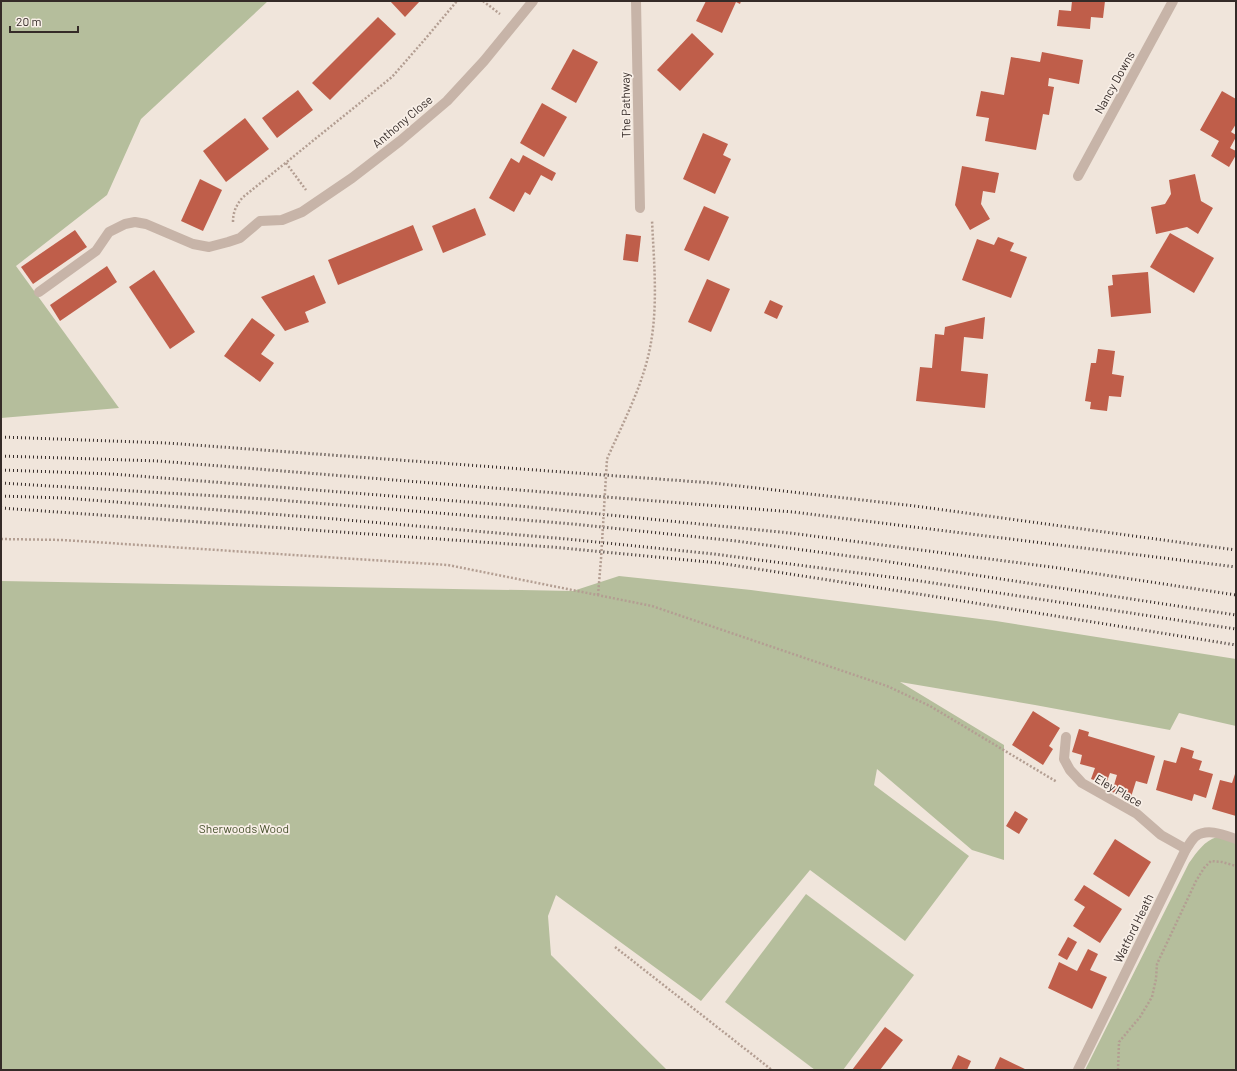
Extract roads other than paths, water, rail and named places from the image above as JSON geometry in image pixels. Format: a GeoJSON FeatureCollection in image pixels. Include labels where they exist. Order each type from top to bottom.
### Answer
{"type":"FeatureCollection","features":[{"type":"Feature","properties":{"kind":"street","name":"Anthony Close"},"geometry":{"type":"LineString","coordinates":[[39,292],[96,251],[109,232],[125,224],[135,222],[146,224],[193,244],[209,246],[240,238],[260,221],[282,220],[302,212],[352,178],[400,141],[447,100],[484,61],[533,1]]}},
{"type":"Feature","properties":{"kind":"street","name":"The Pathway"},"geometry":{"type":"LineString","coordinates":[[636,1],[640,208]]}},
{"type":"Feature","properties":{"kind":"street","name":"Nancy Downs"},"geometry":{"type":"LineString","coordinates":[[1078,176],[1173,1]]}},
{"type":"Feature","properties":{"kind":"street","name":"Eley Place"},"geometry":{"type":"LineString","coordinates":[[1066,737],[1064,759],[1070,770],[1082,783],[1136,814],[1161,835],[1186,849]]}},
{"type":"Feature","properties":{"kind":"street","name":"Watford Heath"},"geometry":{"type":"LineString","coordinates":[[1078,1070],[1186,849],[1196,837],[1204,833],[1216,833],[1236,839]]}},
{"type":"Feature","properties":{"kind":"railway"},"geometry":{"type":"LineString","coordinates":[[1,437],[167,443],[713,483],[915,506],[1236,550]]}},
{"type":"Feature","properties":{"kind":"railway"},"geometry":{"type":"LineString","coordinates":[[1,456],[158,461],[793,512],[1236,567]]}},
{"type":"Feature","properties":{"kind":"railway"},"geometry":{"type":"LineString","coordinates":[[1,470],[112,474],[519,506],[790,533],[1059,568],[1236,595]]}},
{"type":"Feature","properties":{"kind":"railway"},"geometry":{"type":"LineString","coordinates":[[1,483],[266,499],[573,524],[736,541],[871,559],[1236,615]]}},
{"type":"Feature","properties":{"kind":"railway"},"geometry":{"type":"LineString","coordinates":[[1,496],[64,498],[335,519],[567,539],[714,554],[920,581],[1236,629]]}},
{"type":"Feature","properties":{"kind":"railway"},"geometry":{"type":"LineString","coordinates":[[1,508],[552,547],[719,563],[1236,645]]}},
{"type":"Feature","properties":{"kind":"park label","name":"Sherwoods Wood"},"geometry":{"type":"Point","coordinates":[244,828]}}]}
